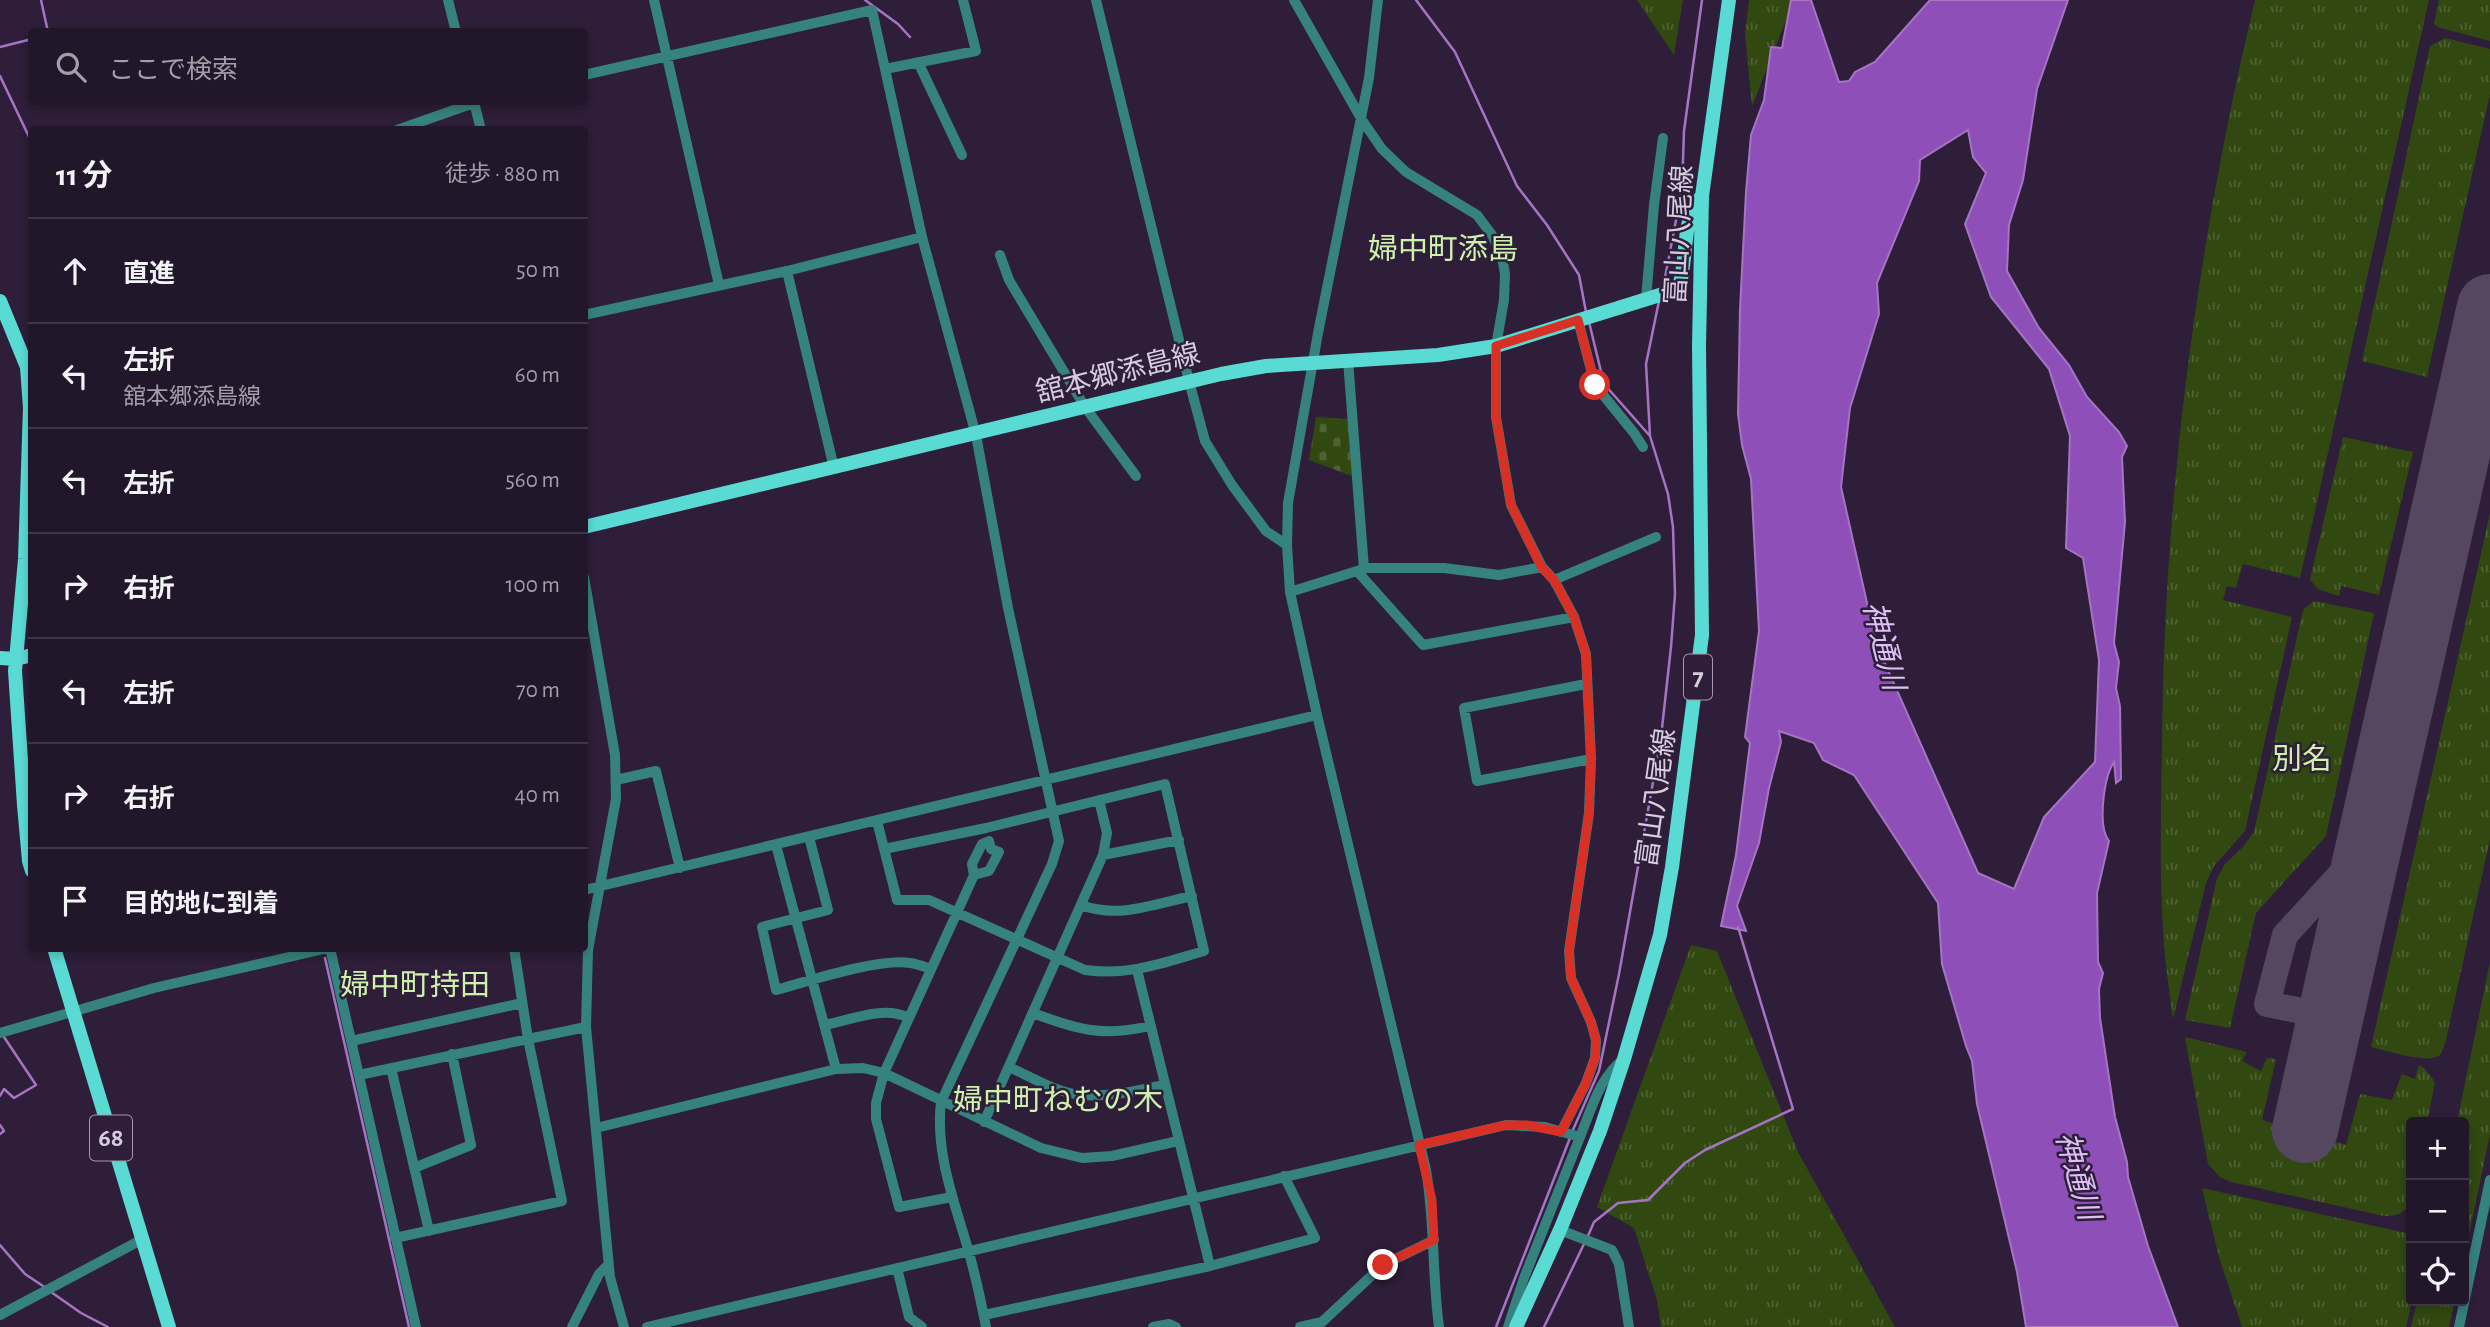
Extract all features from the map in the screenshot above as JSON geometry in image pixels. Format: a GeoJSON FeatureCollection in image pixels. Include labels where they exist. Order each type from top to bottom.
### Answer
{"type":"FeatureCollection","features":[{"type":"Feature","properties":{"kind":"main road","name":"富山八尾線"},"geometry":{"type":"LineString","coordinates":[[1516,1327],[1560,1230],[1600,1131],[1660,935],[1670,880],[1702,635],[1699,346],[1702,196],[1729,0]]}},
{"type":"Feature","properties":{"kind":"main road"},"geometry":{"type":"LineString","coordinates":[[1657,296],[1679,287],[1693,206],[1702,196]]}},
{"type":"Feature","properties":{"kind":"main road","name":"舘本郷添島線"},"geometry":{"type":"LineString","coordinates":[[588,526],[976,435],[1189,381],[1266,366],[1438,355],[1496,346],[1657,296]]}},
{"type":"Feature","properties":{"kind":"main road"},"geometry":{"type":"LineString","coordinates":[[0,301],[27,367],[28,381]]}},
{"type":"Feature","properties":{"kind":"main road"},"geometry":{"type":"LineString","coordinates":[[28,468],[25,559],[15,671],[28,850]]}},
{"type":"Feature","properties":{"kind":"main road"},"geometry":{"type":"LineString","coordinates":[[0,658],[28,657]]}},
{"type":"Feature","properties":{"kind":"main road","name":"68"},"geometry":{"type":"LineString","coordinates":[[55,952],[169,1327]]}},
{"type":"Feature","properties":{"kind":"street"},"geometry":{"type":"LineString","coordinates":[[448,0],[455,28]]}},
{"type":"Feature","properties":{"kind":"street"},"geometry":{"type":"LineString","coordinates":[[654,0],[719,285]]}},
{"type":"Feature","properties":{"kind":"street"},"geometry":{"type":"LineString","coordinates":[[885,69],[976,51],[963,0]]}},
{"type":"Feature","properties":{"kind":"street"},"geometry":{"type":"LineString","coordinates":[[1096,0],[1205,441],[1232,485],[1266,531],[1287,545]]}},
{"type":"Feature","properties":{"kind":"street"},"geometry":{"type":"LineString","coordinates":[[1294,0],[1362,120],[1382,149],[1406,172],[1477,215],[1492,235],[1502,257],[1505,274],[1504,299],[1496,346],[1496,417],[1511,505],[1542,568],[1554,580],[1574,617],[1586,654],[1591,759],[1589,813],[1569,951],[1571,978],[1596,1040],[1595,1058],[1508,1327]]}},
{"type":"Feature","properties":{"kind":"street"},"geometry":{"type":"LineString","coordinates":[[1378,0],[1370,78],[1288,503],[1287,545],[1290,592],[1317,715],[1432,1200],[1435,1300],[1439,1327]]}},
{"type":"Feature","properties":{"kind":"street"},"geometry":{"type":"LineString","coordinates":[[588,74],[872,10],[922,237],[976,435],[1008,608],[1059,841],[1052,864],[941,1102],[940,1139],[952,1197],[969,1252],[985,1321],[1315,1238],[1284,1176]]}},
{"type":"Feature","properties":{"kind":"street"},"geometry":{"type":"LineString","coordinates":[[918,62],[961,155]]}},
{"type":"Feature","properties":{"kind":"street"},"geometry":{"type":"LineString","coordinates":[[405,126],[465,105]]}},
{"type":"Feature","properties":{"kind":"street"},"geometry":{"type":"LineString","coordinates":[[475,105],[480,126]]}},
{"type":"Feature","properties":{"kind":"street"},"geometry":{"type":"LineString","coordinates":[[1657,296],[1654,205],[1663,138]]}},
{"type":"Feature","properties":{"kind":"street"},"geometry":{"type":"LineString","coordinates":[[588,314],[787,271],[922,237]]}},
{"type":"Feature","properties":{"kind":"street"},"geometry":{"type":"LineString","coordinates":[[1000,255],[1009,280],[1085,407],[1136,475]]}},
{"type":"Feature","properties":{"kind":"street"},"geometry":{"type":"LineString","coordinates":[[787,271],[834,468]]}},
{"type":"Feature","properties":{"kind":"street"},"geometry":{"type":"LineString","coordinates":[[1578,320],[1595,385],[1643,447]]}},
{"type":"Feature","properties":{"kind":"street"},"geometry":{"type":"LineString","coordinates":[[1348,360],[1360,570],[1423,645],[1574,617]]}},
{"type":"Feature","properties":{"kind":"street"},"geometry":{"type":"LineString","coordinates":[[1554,580],[1656,537]]}},
{"type":"Feature","properties":{"kind":"street"},"geometry":{"type":"LineString","coordinates":[[1290,592],[1360,570],[1444,568],[1499,575],[1542,568]]}},
{"type":"Feature","properties":{"kind":"street"},"geometry":{"type":"LineString","coordinates":[[588,600],[615,755],[616,780],[616,799],[588,950]]}},
{"type":"Feature","properties":{"kind":"street"},"geometry":{"type":"LineString","coordinates":[[1586,684],[1464,708],[1477,781],[1591,759]]}},
{"type":"Feature","properties":{"kind":"street"},"geometry":{"type":"LineString","coordinates":[[588,889],[1317,715]]}},
{"type":"Feature","properties":{"kind":"street"},"geometry":{"type":"LineString","coordinates":[[616,780],[656,771],[680,868]]}},
{"type":"Feature","properties":{"kind":"street"},"geometry":{"type":"LineString","coordinates":[[877,821],[884,849],[897,900],[929,900],[1085,970],[1111,973],[1137,970],[1204,951],[1166,784],[986,828],[884,849]]}},
{"type":"Feature","properties":{"kind":"street"},"geometry":{"type":"LineString","coordinates":[[984,1122],[1103,855],[1107,833],[1099,800]]}},
{"type":"Feature","properties":{"kind":"street"},"geometry":{"type":"LineString","coordinates":[[974,875],[989,871],[999,852],[991,849],[986,828]]}},
{"type":"Feature","properties":{"kind":"street"},"geometry":{"type":"LineString","coordinates":[[810,837],[828,910],[762,927],[776,990],[900,962],[931,969]]}},
{"type":"Feature","properties":{"kind":"street"},"geometry":{"type":"LineString","coordinates":[[952,1197],[899,1207],[876,1119],[876,1102],[884,1073],[974,875],[972,864],[982,844],[989,841]]}},
{"type":"Feature","properties":{"kind":"street"},"geometry":{"type":"LineString","coordinates":[[1103,855],[1179,841]]}},
{"type":"Feature","properties":{"kind":"street"},"geometry":{"type":"LineString","coordinates":[[776,845],[836,1069]]}},
{"type":"Feature","properties":{"kind":"street"},"geometry":{"type":"LineString","coordinates":[[1081,905],[1096,911],[1116,912],[1192,896]]}},
{"type":"Feature","properties":{"kind":"street"},"geometry":{"type":"LineString","coordinates":[[0,1033],[154,988],[312,952]]}},
{"type":"Feature","properties":{"kind":"street"},"geometry":{"type":"LineString","coordinates":[[330,952],[416,1327]]}},
{"type":"Feature","properties":{"kind":"street"},"geometry":{"type":"LineString","coordinates":[[395,1238],[562,1201],[528,1039],[515,952]]}},
{"type":"Feature","properties":{"kind":"street"},"geometry":{"type":"LineString","coordinates":[[588,952],[586,1027],[608,1265],[624,1327]]}},
{"type":"Feature","properties":{"kind":"street"},"geometry":{"type":"LineString","coordinates":[[1137,970],[1210,1266]]}},
{"type":"Feature","properties":{"kind":"street"},"geometry":{"type":"LineString","coordinates":[[351,1041],[522,1003]]}},
{"type":"Feature","properties":{"kind":"street"},"geometry":{"type":"LineString","coordinates":[[824,1026],[886,1012],[899,1013],[909,1018]]}},
{"type":"Feature","properties":{"kind":"street"},"geometry":{"type":"LineString","coordinates":[[1033,1013],[1073,1028],[1098,1032],[1125,1032],[1150,1026]]}},
{"type":"Feature","properties":{"kind":"street"},"geometry":{"type":"LineString","coordinates":[[359,1075],[586,1027]]}},
{"type":"Feature","properties":{"kind":"street"},"geometry":{"type":"LineString","coordinates":[[414,1168],[471,1145],[452,1054]]}},
{"type":"Feature","properties":{"kind":"street"},"geometry":{"type":"LineString","coordinates":[[1571,1134],[1613,1067],[1624,1059]]}},
{"type":"Feature","properties":{"kind":"street"},"geometry":{"type":"LineString","coordinates":[[1009,1067],[1061,1090],[1080,1095],[1116,1095],[1164,1085]]}},
{"type":"Feature","properties":{"kind":"street"},"geometry":{"type":"LineString","coordinates":[[391,1068],[429,1231]]}},
{"type":"Feature","properties":{"kind":"street"},"geometry":{"type":"LineString","coordinates":[[596,1128],[836,1069],[863,1068],[884,1073],[1041,1148],[1082,1158],[1112,1156],[1178,1141]]}},
{"type":"Feature","properties":{"kind":"street"},"geometry":{"type":"LineString","coordinates":[[647,1327],[1506,1125],[1527,1125],[1571,1134]]}},
{"type":"Feature","properties":{"kind":"street"},"geometry":{"type":"LineString","coordinates":[[2459,1327],[2490,1180]]}},
{"type":"Feature","properties":{"kind":"street"},"geometry":{"type":"LineString","coordinates":[[1560,1230],[1612,1250],[1619,1265],[1629,1327]]}},
{"type":"Feature","properties":{"kind":"street"},"geometry":{"type":"LineString","coordinates":[[0,1315],[141,1240]]}},
{"type":"Feature","properties":{"kind":"street"},"geometry":{"type":"LineString","coordinates":[[1300,1327],[1322,1322],[1383,1265],[1434,1240]]}},
{"type":"Feature","properties":{"kind":"street"},"geometry":{"type":"LineString","coordinates":[[572,1327],[599,1275],[608,1265]]}},
{"type":"Feature","properties":{"kind":"street"},"geometry":{"type":"LineString","coordinates":[[897,1268],[909,1317],[922,1327]]}},
{"type":"Feature","properties":{"kind":"street"},"geometry":{"type":"LineString","coordinates":[[1153,1327],[1169,1324],[1176,1327]]}},
{"type":"Feature","properties":{"kind":"green space"},"geometry":{"type":"Polygon","coordinates":[[[1637,0],[1683,0],[1674,55],[1637,0]]]}},
{"type":"Feature","properties":{"kind":"green space"},"geometry":{"type":"Polygon","coordinates":[[[1749,0],[1794,0],[1752,106],[1745,34],[1749,0]]]}},
{"type":"Feature","properties":{"kind":"green space"},"geometry":{"type":"Polygon","coordinates":[[[2255,0],[2429,0],[2300,578],[2243,564],[2236,588],[2227,586],[2223,600],[2292,617],[2245,831],[2214,866],[2206,883],[2173,1019],[2164,945],[2161,870],[2164,650],[2169,557],[2177,463],[2201,277],[2216,184],[2255,0]]]}},
{"type":"Feature","properties":{"kind":"green space"},"geometry":{"type":"Polygon","coordinates":[[[2439,0],[2490,0],[2490,41],[2437,27],[2434,23],[2439,0]]]}},
{"type":"Feature","properties":{"kind":"green space"},"geometry":{"type":"Polygon","coordinates":[[[2445,38],[2490,49],[2490,94],[2427,377],[2362,361],[2430,46],[2445,38]]]}},
{"type":"Feature","properties":{"kind":"green space"},"geometry":{"type":"Polygon","coordinates":[[[1316,417],[1348,419],[1352,476],[1309,460],[1316,417]]]}},
{"type":"Feature","properties":{"kind":"green space"},"geometry":{"type":"Polygon","coordinates":[[[2343,437],[2413,452],[2379,595],[2341,586],[2339,596],[2318,589],[2310,580],[2343,437]]]}},
{"type":"Feature","properties":{"kind":"green space"},"geometry":{"type":"Polygon","coordinates":[[[2490,513],[2490,839],[2445,1044],[2441,1054],[2435,1058],[2417,1058],[2371,1047],[2490,513]]]}},
{"type":"Feature","properties":{"kind":"green space"},"geometry":{"type":"Polygon","coordinates":[[[2314,601],[2374,613],[2326,836],[2256,913],[2230,1028],[2185,1020],[2217,878],[2225,864],[2254,832],[2303,610],[2314,601]]]}},
{"type":"Feature","properties":{"kind":"green space"},"geometry":{"type":"Polygon","coordinates":[[[1691,945],[1717,951],[1798,1152],[1895,1327],[1661,1327],[1657,1300],[1634,1228],[1597,1207],[1691,945]]]}},
{"type":"Feature","properties":{"kind":"green space"},"geometry":{"type":"Polygon","coordinates":[[[2490,962],[2490,1134],[2469,1235],[2469,1117],[2458,1117],[2490,962]]]}},
{"type":"Feature","properties":{"kind":"green space"},"geometry":{"type":"Polygon","coordinates":[[[2185,1037],[2247,1052],[2242,1061],[2261,1071],[2267,1058],[2276,1059],[2262,1120],[2346,1145],[2360,1094],[2392,1100],[2402,1074],[2415,1079],[2419,1065],[2435,1082],[2428,1117],[2406,1117],[2406,1209],[2400,1214],[2384,1216],[2231,1182],[2220,1177],[2208,1164],[2185,1037]]]}},
{"type":"Feature","properties":{"kind":"green space"},"geometry":{"type":"Polygon","coordinates":[[[2202,1188],[2406,1233],[2406,1306],[2411,1306],[2406,1327],[2242,1327],[2219,1257],[2202,1188]]]}},
{"type":"Feature","properties":{"kind":"green space"},"geometry":{"type":"Polygon","coordinates":[[[2416,1306],[2454,1306],[2449,1327],[2411,1327],[2416,1306]]]}},
{"type":"Feature","properties":{"kind":"water","name":"神通川"},"geometry":{"type":"Polygon","coordinates":[[[1791,0],[1811,0],[1839,82],[1849,81],[1855,72],[1875,62],[1930,0],[2068,0],[2037,89],[2023,180],[2009,225],[2007,271],[2039,328],[2069,365],[2087,397],[2119,432],[2127,446],[2122,457],[2125,522],[2114,643],[2119,662],[2116,688],[2120,706],[2121,779],[2116,783],[2114,762],[2107,779],[2103,802],[2103,824],[2109,841],[2097,893],[2098,962],[2103,973],[2099,989],[2100,1018],[2115,1117],[2127,1162],[2128,1177],[2148,1246],[2178,1327],[2026,1327],[2017,1272],[1977,1104],[1972,1061],[1942,964],[1938,903],[1854,775],[1823,760],[1814,743],[1779,731],[1781,742],[1759,843],[1737,906],[1746,931],[1721,926],[1736,855],[1750,743],[1745,737],[1759,631],[1751,479],[1742,445],[1738,414],[1746,192],[1751,135],[1764,100],[1771,47],[1782,48],[1791,0]],[[1968,130],[1920,160],[1919,181],[1877,283],[1879,314],[1850,408],[1841,487],[1876,643],[1978,873],[2014,889],[2044,817],[2095,762],[2099,660],[2083,558],[2066,548],[2070,436],[2049,369],[1991,297],[1965,224],[1986,173],[1973,157],[1968,130]]]}},
{"type":"Feature","properties":{"kind":"waterway"},"geometry":{"type":"LineString","coordinates":[[41,0],[47,28]]}},
{"type":"Feature","properties":{"kind":"waterway"},"geometry":{"type":"LineString","coordinates":[[865,0],[898,24],[910,37]]}},
{"type":"Feature","properties":{"kind":"waterway"},"geometry":{"type":"LineString","coordinates":[[1416,0],[1455,52],[1517,186],[1547,225],[1579,275],[1586,312]]}},
{"type":"Feature","properties":{"kind":"waterway"},"geometry":{"type":"LineString","coordinates":[[1663,288],[1682,189],[1684,131],[1702,0]]}},
{"type":"Feature","properties":{"kind":"waterway"},"geometry":{"type":"LineString","coordinates":[[0,47],[28,40]]}},
{"type":"Feature","properties":{"kind":"waterway"},"geometry":{"type":"LineString","coordinates":[[0,76],[28,135]]}},
{"type":"Feature","properties":{"kind":"waterway"},"geometry":{"type":"LineString","coordinates":[[1572,1132],[1599,1071],[1619,974],[1661,737],[1671,647],[1675,594],[1673,527],[1668,494],[1650,436],[1646,364],[1659,301]]}},
{"type":"Feature","properties":{"kind":"waterway"},"geometry":{"type":"LineString","coordinates":[[1589,322],[1604,384],[1650,436]]}},
{"type":"Feature","properties":{"kind":"waterway"},"geometry":{"type":"LineString","coordinates":[[1587,1238],[1594,1222],[1618,1203],[1648,1200],[1685,1163],[1705,1150],[1793,1109],[1738,927]]}},
{"type":"Feature","properties":{"kind":"waterway"},"geometry":{"type":"LineString","coordinates":[[325,958],[409,1327]]}},
{"type":"Feature","properties":{"kind":"waterway"},"geometry":{"type":"LineString","coordinates":[[0,1096],[4,1089],[14,1098],[36,1085],[4,1037]]}},
{"type":"Feature","properties":{"kind":"waterway"},"geometry":{"type":"LineString","coordinates":[[0,1125],[4,1131],[0,1134]]}},
{"type":"Feature","properties":{"kind":"waterway"},"geometry":{"type":"LineString","coordinates":[[1496,1327],[1570,1138]]}},
{"type":"Feature","properties":{"kind":"waterway"},"geometry":{"type":"LineString","coordinates":[[1544,1327],[1584,1244]]}},
{"type":"Feature","properties":{"kind":"waterway"},"geometry":{"type":"LineString","coordinates":[[0,1245],[25,1274],[46,1288]]}},
{"type":"Feature","properties":{"kind":"waterway"},"geometry":{"type":"LineString","coordinates":[[51,1292],[81,1313],[108,1327]]}},
{"type":"Feature","properties":{"kind":"taxiway"},"geometry":{"type":"LineString","coordinates":[[2476,371],[2490,345]]}},
{"type":"Feature","properties":{"kind":"taxiway"},"geometry":{"type":"LineString","coordinates":[[2331,1017],[2267,1004],[2285,935],[2370,842]]}},
{"type":"Feature","properties":{"kind":"runway"},"geometry":{"type":"LineString","coordinates":[[2305,1130],[2490,307]]}},
{"type":"Feature","properties":{"kind":"district","name":"婦中町添島"},"geometry":{"type":"Point","coordinates":[1443,250]}},
{"type":"Feature","properties":{"kind":"district","name":"別名"},"geometry":{"type":"Point","coordinates":[2302,760]}},
{"type":"Feature","properties":{"kind":"district","name":"婦中町持田"},"geometry":{"type":"Point","coordinates":[415,986]}},
{"type":"Feature","properties":{"kind":"district","name":"婦中町ねむの木"},"geometry":{"type":"Point","coordinates":[1058,1101]}},
{"type":"Feature","properties":{"kind":"route"},"geometry":{"type":"LineString","coordinates":[[1383,1265],[1434,1240],[1432,1200],[1419,1145],[1506,1125],[1527,1125],[1561,1132],[1586,1083],[1595,1058],[1596,1040],[1571,978],[1569,951],[1589,813],[1591,759],[1586,654],[1574,617],[1554,580],[1542,568],[1511,505],[1496,417],[1496,346],[1578,320],[1595,385]]}}]}
